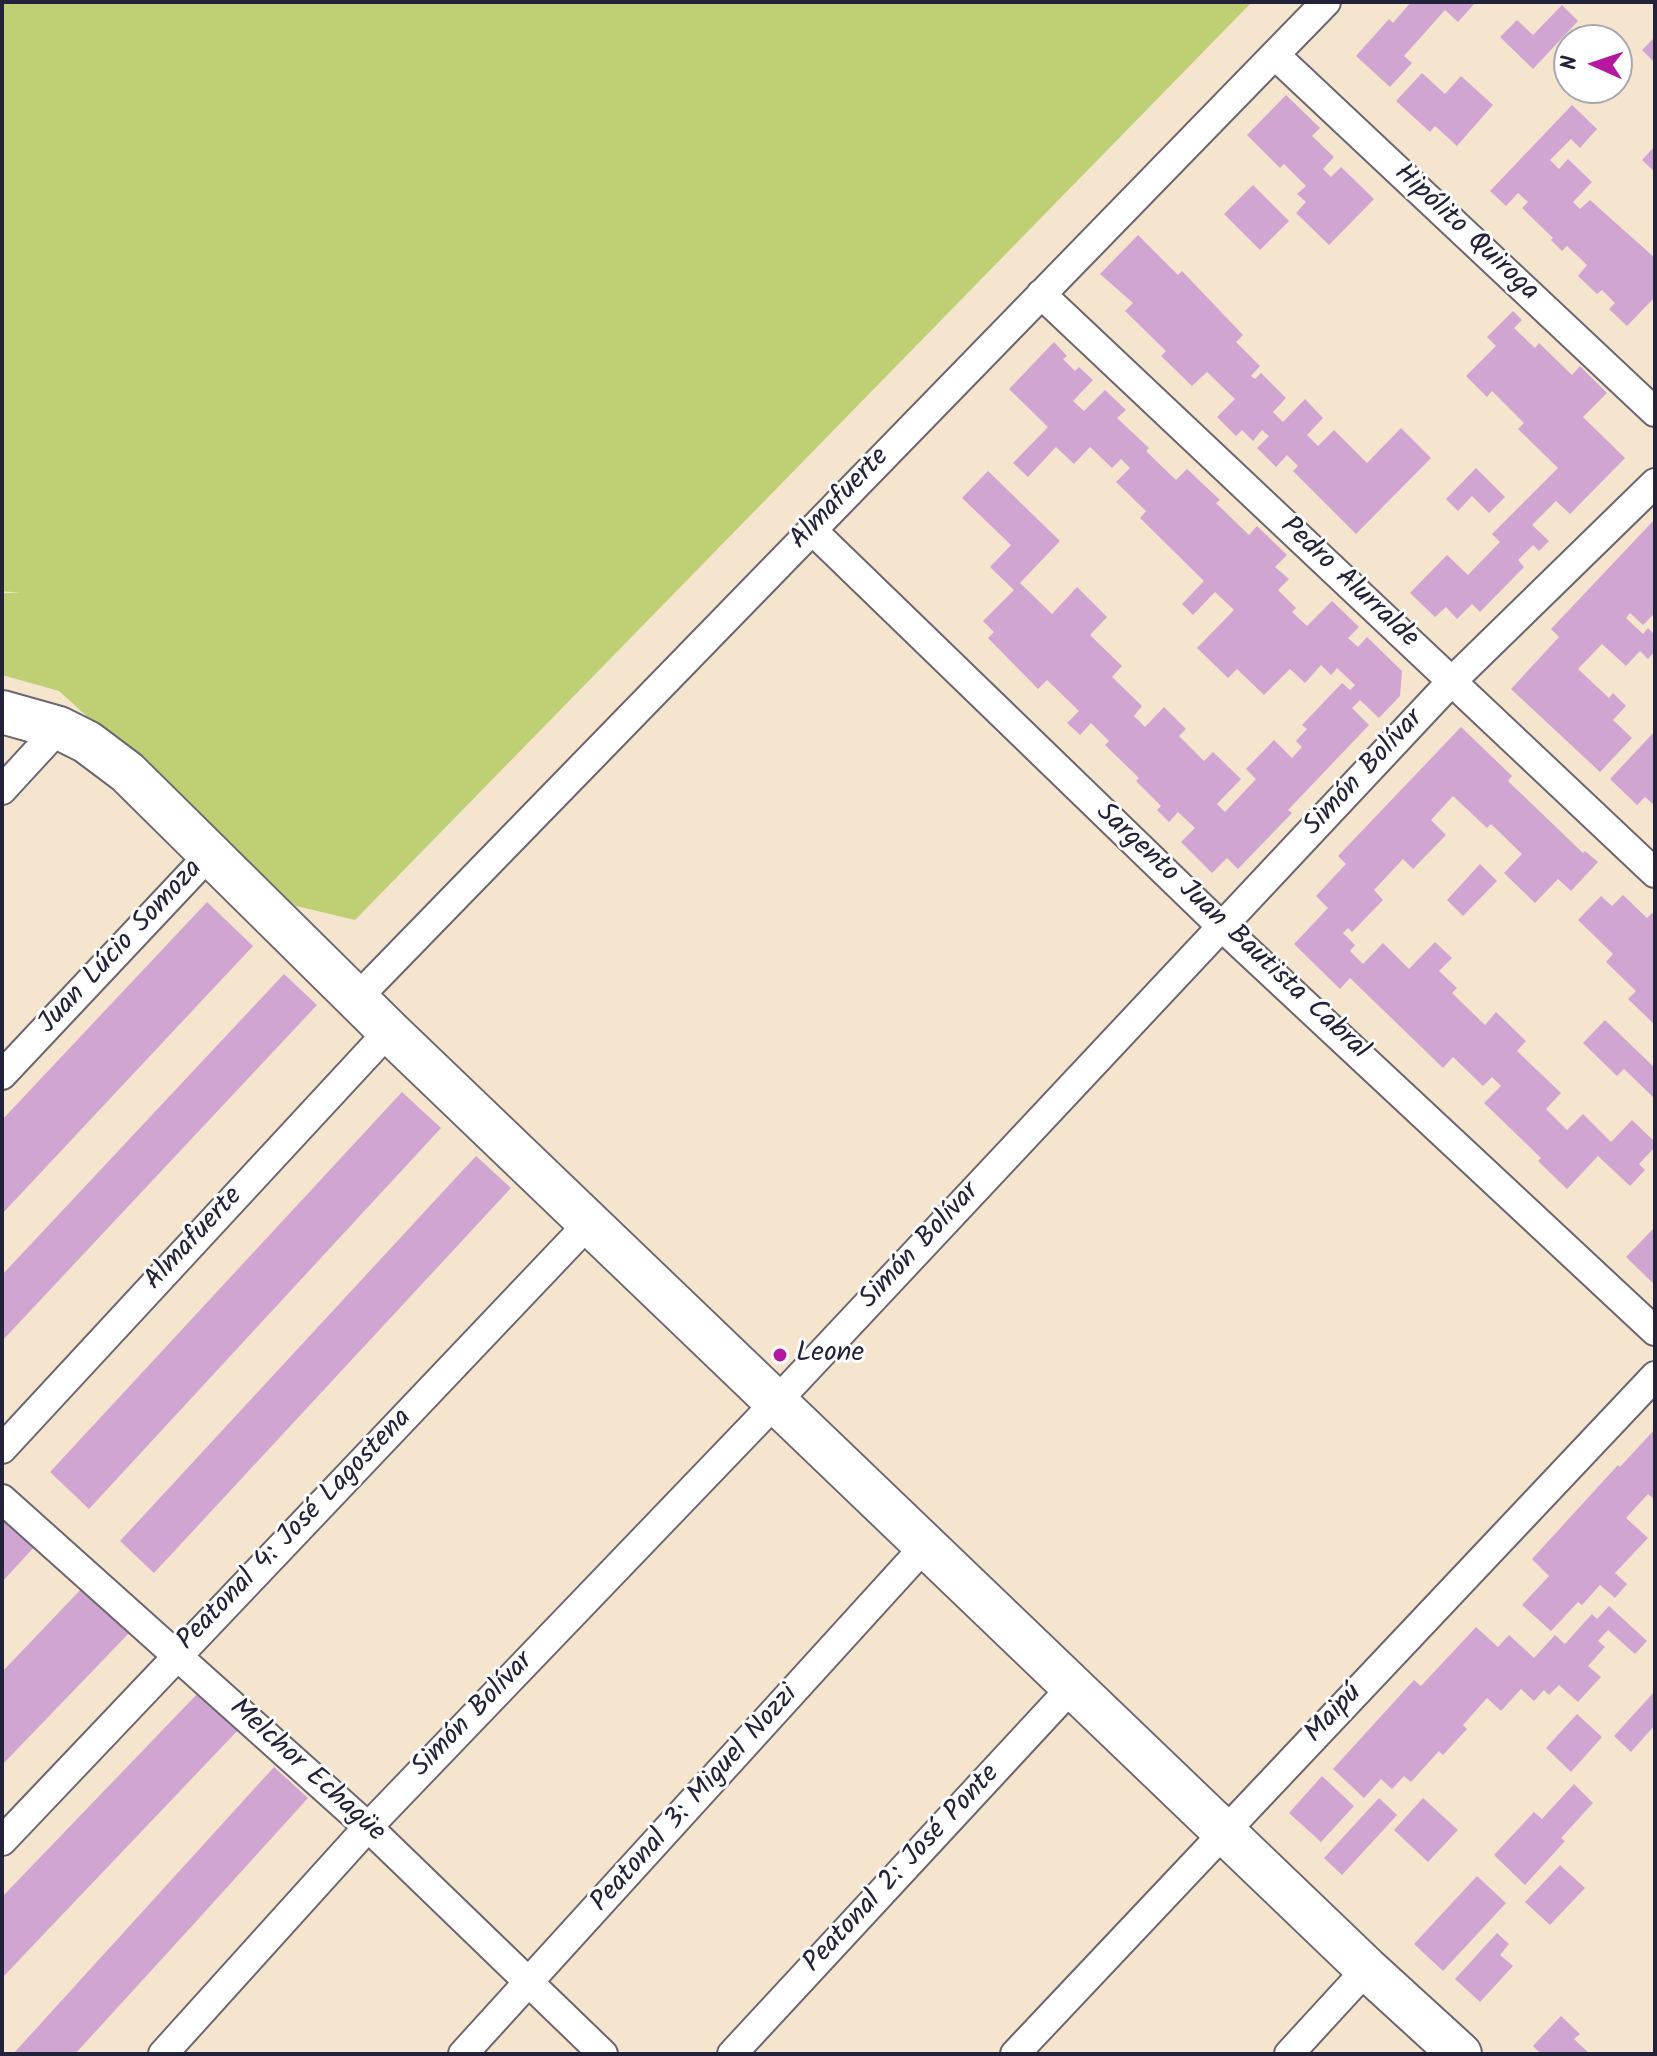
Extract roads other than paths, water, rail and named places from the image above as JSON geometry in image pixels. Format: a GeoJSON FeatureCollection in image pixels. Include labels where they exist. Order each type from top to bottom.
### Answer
{"type":"FeatureCollection","features":[{"type":"Feature","properties":{"kind":"main road"},"geometry":{"type":"LineString","coordinates":[[2,712],[59,728],[87,742],[127,772],[389,1031],[1367,1969],[1460,2054]]}},
{"type":"Feature","properties":{"kind":"street","name":"Almafuerte"},"geometry":{"type":"LineString","coordinates":[[357,998],[1326,2]]}},
{"type":"Feature","properties":{"kind":"street","name":"Hipólito Quiroga"},"geometry":{"type":"LineString","coordinates":[[1275,55],[1655,412]]}},
{"type":"Feature","properties":{"kind":"street","name":"Pedro Alurralde"},"geometry":{"type":"LineString","coordinates":[[1041,294],[1655,873]]}},
{"type":"Feature","properties":{"kind":"street","name":"Simón Bolívar"},"geometry":{"type":"LineString","coordinates":[[163,2054],[368,1827],[776,1402],[1451,682],[1655,483]]}},
{"type":"Feature","properties":{"kind":"street","name":"Sargento Juan Bautista Cabral"},"geometry":{"type":"LineString","coordinates":[[812,530],[1222,927],[1655,1331]]}},
{"type":"Feature","properties":{"kind":"street"},"geometry":{"type":"LineString","coordinates":[[2,790],[59,728]]}},
{"type":"Feature","properties":{"kind":"street","name":"Juan Lúcio Somoza"},"geometry":{"type":"LineString","coordinates":[[2,1075],[209,855]]}},
{"type":"Feature","properties":{"kind":"street","name":"Almafuerte"},"geometry":{"type":"LineString","coordinates":[[2,1449],[389,1031]]}},
{"type":"Feature","properties":{"kind":"street","name":"Peatonal 4: José Lagostena"},"geometry":{"type":"LineString","coordinates":[[2,1841],[590,1222]]}},
{"type":"Feature","properties":{"kind":"street","name":"Maipú"},"geometry":{"type":"LineString","coordinates":[[1015,2054],[1655,1376]]}},
{"type":"Feature","properties":{"kind":"street","name":"Melchor Echagüe"},"geometry":{"type":"LineString","coordinates":[[2,1499],[368,1827],[603,2054]]}},
{"type":"Feature","properties":{"kind":"street","name":"Peatonal 3: Miguel Nozzi"},"geometry":{"type":"LineString","coordinates":[[463,2054],[530,1984],[926,1545]]}},
{"type":"Feature","properties":{"kind":"street","name":"Peatonal 2: José Ponte"},"geometry":{"type":"LineString","coordinates":[[732,2054],[1073,1686]]}},
{"type":"Feature","properties":{"kind":"street"},"geometry":{"type":"LineString","coordinates":[[1289,2054],[1367,1969]]}},
{"type":"Feature","properties":{"kind":"place","name":"Leone"},"geometry":{"type":"Point","coordinates":[780,1355]}}]}
